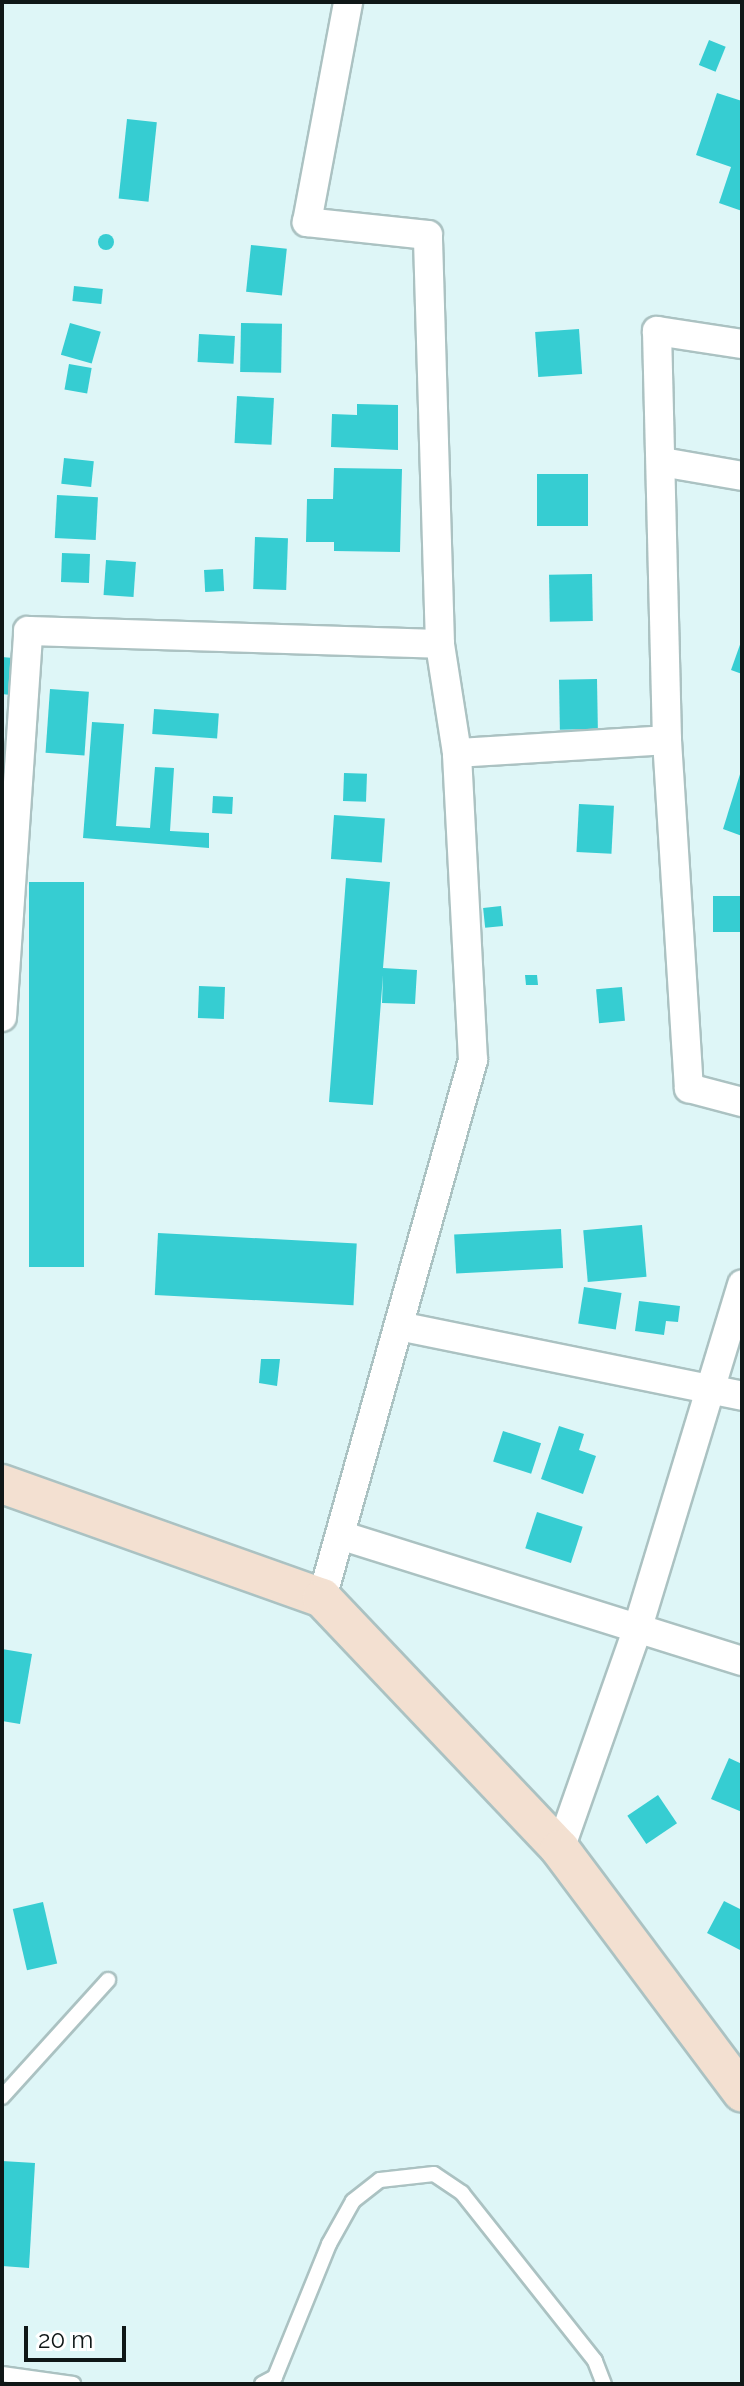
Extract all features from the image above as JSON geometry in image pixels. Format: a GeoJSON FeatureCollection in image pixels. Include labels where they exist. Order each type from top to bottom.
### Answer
{"type":"FeatureCollection","features":[{"type":"Feature","properties":{"kind":"street"},"geometry":{"type":"LineString","coordinates":[[322,1598],[473,1060],[457,753],[440,644],[428,235],[307,222],[348,2]]}},
{"type":"Feature","properties":{"kind":"street"},"geometry":{"type":"LineString","coordinates":[[742,344],[657,331],[667,740],[689,1088],[742,1102]]}},
{"type":"Feature","properties":{"kind":"street"},"geometry":{"type":"LineString","coordinates":[[662,462],[742,476]]}},
{"type":"Feature","properties":{"kind":"street"},"geometry":{"type":"LineString","coordinates":[[2,1017],[10,727],[28,631],[440,644]]}},
{"type":"Feature","properties":{"kind":"street"},"geometry":{"type":"LineString","coordinates":[[457,753],[667,740]]}},
{"type":"Feature","properties":{"kind":"street"},"geometry":{"type":"LineString","coordinates":[[560,1849],[638,1627],[714,1389],[742,1284]]}},
{"type":"Feature","properties":{"kind":"street"},"geometry":{"type":"LineString","coordinates":[[399,1326],[742,1396]]}},
{"type":"Feature","properties":{"kind":"street"},"geometry":{"type":"LineString","coordinates":[[2,1484],[322,1598],[560,1849],[742,2092]]}},
{"type":"Feature","properties":{"kind":"street"},"geometry":{"type":"LineString","coordinates":[[340,1535],[742,1661]]}},
{"type":"Feature","properties":{"kind":"lane"},"geometry":{"type":"LineString","coordinates":[[2,2097],[108,1980]]}},
{"type":"Feature","properties":{"kind":"lane"},"geometry":{"type":"LineString","coordinates":[[262,2384],[275,2377],[329,2244],[353,2201],[380,2180],[434,2174],[462,2193],[595,2361],[604,2384]]}},
{"type":"Feature","properties":{"kind":"lane"},"geometry":{"type":"LineString","coordinates":[[2,2374],[73,2384]]}},
{"type":"Feature","properties":{"kind":"building"},"geometry":{"type":"Polygon","coordinates":[[[709,40],[726,47],[716,72],[699,65],[709,40]]]}},
{"type":"Feature","properties":{"kind":"building"},"geometry":{"type":"Polygon","coordinates":[[[717,93],[742,101],[742,211],[719,203],[731,167],[696,155],[717,93]]]}},
{"type":"Feature","properties":{"kind":"building"},"geometry":{"type":"Polygon","coordinates":[[[127,119],[157,122],[148,202],[119,199],[127,119]]]}},
{"type":"Feature","properties":{"kind":"building"},"geometry":{"type":"Polygon","coordinates":[[[106,234],[114,242],[106,250],[98,242],[106,234]]]}},
{"type":"Feature","properties":{"kind":"building"},"geometry":{"type":"Polygon","coordinates":[[[251,245],[287,249],[282,296],[246,292],[251,245]]]}},
{"type":"Feature","properties":{"kind":"building"},"geometry":{"type":"Polygon","coordinates":[[[74,286],[103,289],[101,304],[72,301],[74,286]]]}},
{"type":"Feature","properties":{"kind":"building"},"geometry":{"type":"Polygon","coordinates":[[[70,323],[101,332],[92,364],[61,355],[70,323]]]}},
{"type":"Feature","properties":{"kind":"building"},"geometry":{"type":"Polygon","coordinates":[[[241,323],[282,324],[281,373],[240,372],[241,323]]]}},
{"type":"Feature","properties":{"kind":"building"},"geometry":{"type":"Polygon","coordinates":[[[579,329],[582,374],[538,377],[535,332],[579,329]]]}},
{"type":"Feature","properties":{"kind":"building"},"geometry":{"type":"Polygon","coordinates":[[[199,334],[235,336],[233,364],[198,362],[199,334]]]}},
{"type":"Feature","properties":{"kind":"building"},"geometry":{"type":"Polygon","coordinates":[[[69,364],[92,368],[87,394],[64,390],[69,364]]]}},
{"type":"Feature","properties":{"kind":"building"},"geometry":{"type":"Polygon","coordinates":[[[237,396],[274,398],[271,445],[235,443],[237,396]]]}},
{"type":"Feature","properties":{"kind":"building"},"geometry":{"type":"Polygon","coordinates":[[[357,404],[398,405],[398,450],[331,447],[332,414],[357,415],[357,404]]]}},
{"type":"Feature","properties":{"kind":"building"},"geometry":{"type":"Polygon","coordinates":[[[64,458],[94,461],[91,487],[61,484],[64,458]]]}},
{"type":"Feature","properties":{"kind":"building"},"geometry":{"type":"Polygon","coordinates":[[[334,468],[402,469],[400,552],[334,551],[334,542],[306,542],[307,499],[333,499],[334,468]]]}},
{"type":"Feature","properties":{"kind":"building"},"geometry":{"type":"Polygon","coordinates":[[[537,474],[588,474],[588,526],[537,526],[537,474]]]}},
{"type":"Feature","properties":{"kind":"building"},"geometry":{"type":"Polygon","coordinates":[[[57,495],[98,497],[96,540],[55,538],[57,495]]]}},
{"type":"Feature","properties":{"kind":"building"},"geometry":{"type":"Polygon","coordinates":[[[255,537],[288,538],[286,590],[253,589],[255,537]]]}},
{"type":"Feature","properties":{"kind":"building"},"geometry":{"type":"Polygon","coordinates":[[[62,553],[90,554],[89,583],[61,582],[62,553]]]}},
{"type":"Feature","properties":{"kind":"building"},"geometry":{"type":"Polygon","coordinates":[[[106,560],[136,562],[133,597],[104,595],[106,560]]]}},
{"type":"Feature","properties":{"kind":"building"},"geometry":{"type":"Polygon","coordinates":[[[223,569],[224,591],[205,592],[204,570],[223,569]]]}},
{"type":"Feature","properties":{"kind":"building"},"geometry":{"type":"Polygon","coordinates":[[[592,574],[593,621],[550,622],[549,575],[592,574]]]}},
{"type":"Feature","properties":{"kind":"building"},"geometry":{"type":"Polygon","coordinates":[[[742,639],[742,674],[731,670],[742,639]]]}},
{"type":"Feature","properties":{"kind":"building"},"geometry":{"type":"Polygon","coordinates":[[[2,657],[13,658],[10,695],[2,694],[2,657]]]}},
{"type":"Feature","properties":{"kind":"building"},"geometry":{"type":"Polygon","coordinates":[[[597,679],[598,729],[560,730],[559,680],[597,679]]]}},
{"type":"Feature","properties":{"kind":"building"},"geometry":{"type":"Polygon","coordinates":[[[50,689],[89,692],[84,756],[46,753],[50,689]]]}},
{"type":"Feature","properties":{"kind":"building"},"geometry":{"type":"Polygon","coordinates":[[[154,709],[219,714],[217,738],[152,734],[154,709]]]}},
{"type":"Feature","properties":{"kind":"building"},"geometry":{"type":"Polygon","coordinates":[[[92,722],[124,724],[116,826],[150,828],[155,767],[174,768],[170,831],[209,833],[209,848],[83,838],[92,722]]]}},
{"type":"Feature","properties":{"kind":"building"},"geometry":{"type":"Polygon","coordinates":[[[742,771],[742,836],[723,829],[742,771]]]}},
{"type":"Feature","properties":{"kind":"building"},"geometry":{"type":"Polygon","coordinates":[[[344,773],[367,774],[366,802],[343,801],[344,773]]]}},
{"type":"Feature","properties":{"kind":"building"},"geometry":{"type":"Polygon","coordinates":[[[213,796],[233,797],[232,814],[212,813],[213,796]]]}},
{"type":"Feature","properties":{"kind":"building"},"geometry":{"type":"Polygon","coordinates":[[[579,804],[614,806],[611,854],[576,852],[579,804]]]}},
{"type":"Feature","properties":{"kind":"building"},"geometry":{"type":"Polygon","coordinates":[[[334,815],[385,819],[382,862],[331,859],[334,815]]]}},
{"type":"Feature","properties":{"kind":"building"},"geometry":{"type":"Polygon","coordinates":[[[346,878],[390,882],[383,968],[417,970],[415,1004],[382,1003],[383,975],[373,1105],[329,1102],[346,878]]]}},
{"type":"Feature","properties":{"kind":"building"},"geometry":{"type":"Polygon","coordinates":[[[29,882],[84,882],[84,1267],[29,1267],[29,882]]]}},
{"type":"Feature","properties":{"kind":"building"},"geometry":{"type":"Polygon","coordinates":[[[713,896],[742,896],[742,932],[713,932],[713,896]]]}},
{"type":"Feature","properties":{"kind":"building"},"geometry":{"type":"Polygon","coordinates":[[[501,906],[503,926],[485,928],[483,908],[501,906]]]}},
{"type":"Feature","properties":{"kind":"building"},"geometry":{"type":"Polygon","coordinates":[[[525,975],[537,975],[538,985],[526,985],[525,975]]]}},
{"type":"Feature","properties":{"kind":"building"},"geometry":{"type":"Polygon","coordinates":[[[199,986],[225,987],[224,1019],[198,1018],[199,986]]]}},
{"type":"Feature","properties":{"kind":"building"},"geometry":{"type":"Polygon","coordinates":[[[622,987],[625,1021],[599,1023],[596,989],[622,987]]]}},
{"type":"Feature","properties":{"kind":"building"},"geometry":{"type":"Polygon","coordinates":[[[642,1225],[647,1277],[588,1282],[583,1230],[642,1225]]]}},
{"type":"Feature","properties":{"kind":"building"},"geometry":{"type":"Polygon","coordinates":[[[561,1229],[563,1268],[456,1274],[454,1235],[561,1229]]]}},
{"type":"Feature","properties":{"kind":"building"},"geometry":{"type":"Polygon","coordinates":[[[158,1233],[357,1243],[353,1305],[155,1295],[158,1233]]]}},
{"type":"Feature","properties":{"kind":"building"},"geometry":{"type":"Polygon","coordinates":[[[584,1287],[622,1293],[616,1329],[578,1324],[584,1287]]]}},
{"type":"Feature","properties":{"kind":"building"},"geometry":{"type":"Polygon","coordinates":[[[639,1301],[680,1306],[678,1322],[666,1321],[664,1335],[635,1331],[639,1301]]]}},
{"type":"Feature","properties":{"kind":"building"},"geometry":{"type":"Polygon","coordinates":[[[261,1359],[280,1359],[277,1386],[259,1383],[261,1359]]]}},
{"type":"Feature","properties":{"kind":"building"},"geometry":{"type":"Polygon","coordinates":[[[559,1426],[584,1434],[579,1450],[596,1456],[583,1494],[541,1479],[559,1426]]]}},
{"type":"Feature","properties":{"kind":"building"},"geometry":{"type":"Polygon","coordinates":[[[503,1431],[541,1443],[531,1474],[493,1461],[503,1431]]]}},
{"type":"Feature","properties":{"kind":"building"},"geometry":{"type":"Polygon","coordinates":[[[537,1512],[583,1527],[571,1563],[525,1548],[537,1512]]]}},
{"type":"Feature","properties":{"kind":"building"},"geometry":{"type":"Polygon","coordinates":[[[2,1649],[32,1654],[20,1724],[2,1721],[2,1649]]]}},
{"type":"Feature","properties":{"kind":"building"},"geometry":{"type":"Polygon","coordinates":[[[729,1758],[742,1764],[742,1812],[711,1799],[729,1758]]]}},
{"type":"Feature","properties":{"kind":"building"},"geometry":{"type":"Polygon","coordinates":[[[658,1795],[677,1823],[646,1844],[627,1816],[658,1795]]]}},
{"type":"Feature","properties":{"kind":"building"},"geometry":{"type":"Polygon","coordinates":[[[724,1901],[742,1910],[740,1950],[707,1933],[724,1901]]]}},
{"type":"Feature","properties":{"kind":"building"},"geometry":{"type":"Polygon","coordinates":[[[43,1902],[57,1963],[27,1970],[13,1909],[43,1902]]]}},
{"type":"Feature","properties":{"kind":"building"},"geometry":{"type":"Polygon","coordinates":[[[2,2161],[35,2163],[29,2268],[2,2266],[2,2161]]]}}]}
